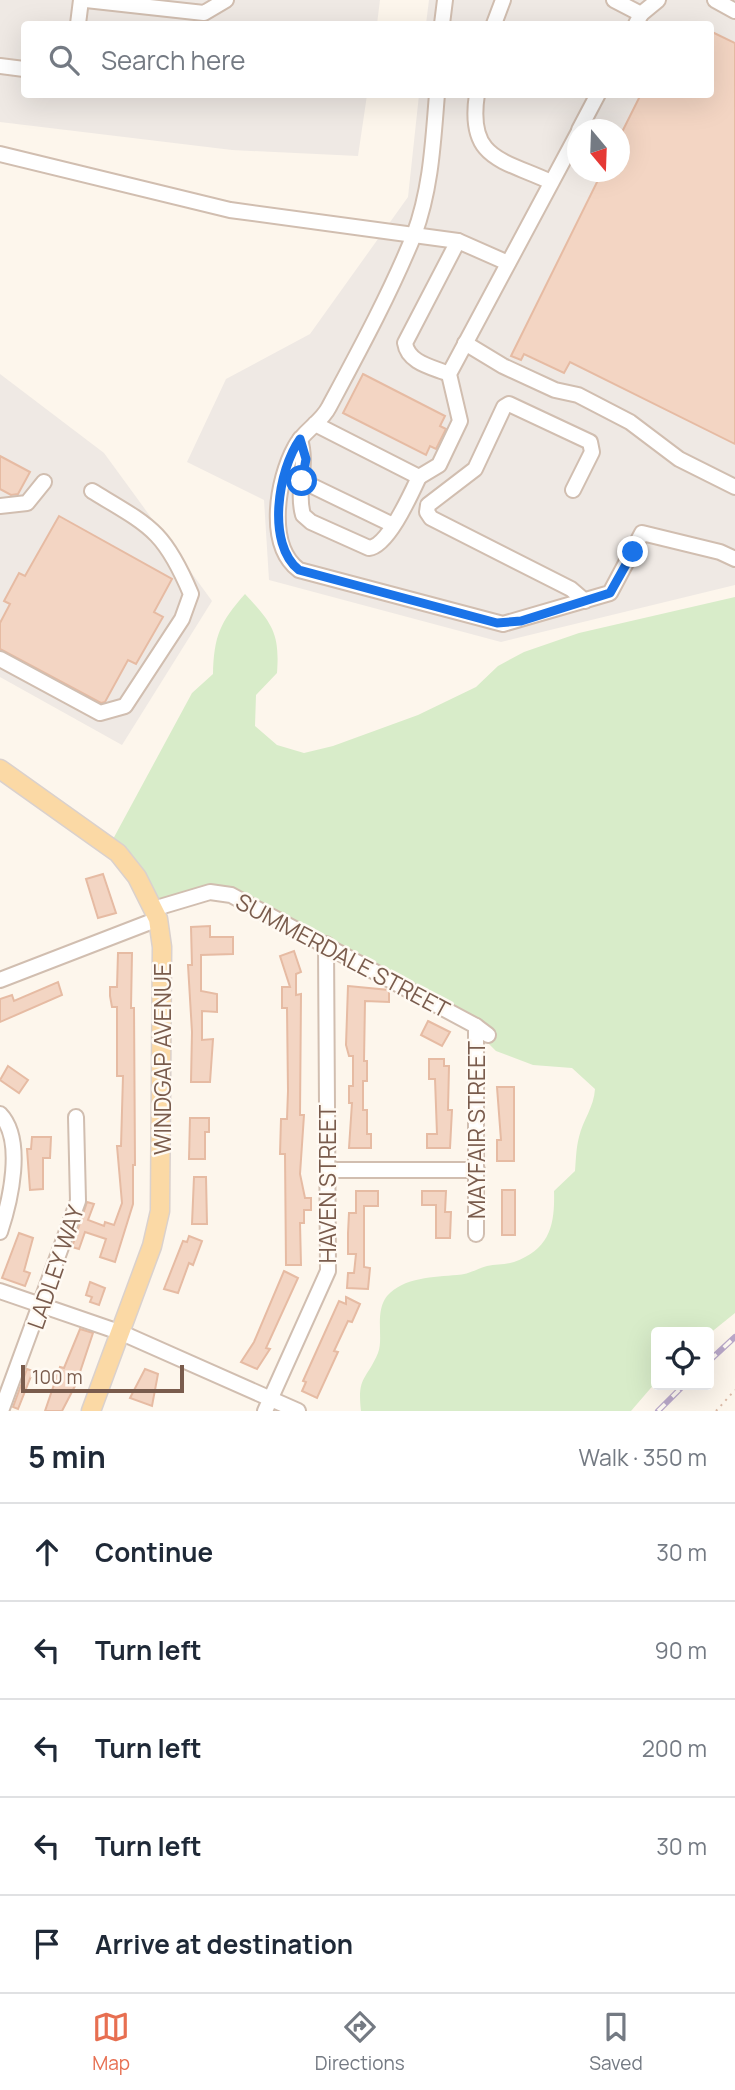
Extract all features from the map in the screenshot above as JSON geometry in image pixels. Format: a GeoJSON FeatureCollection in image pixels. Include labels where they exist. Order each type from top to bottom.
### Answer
{"type":"FeatureCollection","features":[{"type":"Feature","properties":{"kind":"main road","name":"WINDGAP AVENUE"},"geometry":{"type":"LineString","coordinates":[[0,769],[108,844],[137,877],[156,914],[162,947],[160,1211],[152,1246],[122,1333],[91,1411]]}},
{"type":"Feature","properties":{"kind":"street"},"geometry":{"type":"LineString","coordinates":[[78,21],[80,0]]}},
{"type":"Feature","properties":{"kind":"street"},"geometry":{"type":"LineString","coordinates":[[86,0],[204,19],[226,0]]}},
{"type":"Feature","properties":{"kind":"street"},"geometry":{"type":"LineString","coordinates":[[443,21],[445,0]]}},
{"type":"Feature","properties":{"kind":"street"},"geometry":{"type":"LineString","coordinates":[[495,21],[503,0]]}},
{"type":"Feature","properties":{"kind":"street"},"geometry":{"type":"LineString","coordinates":[[614,0],[638,19],[657,0]]}},
{"type":"Feature","properties":{"kind":"street"},"geometry":{"type":"LineString","coordinates":[[715,0],[735,11]]}},
{"type":"Feature","properties":{"kind":"street"},"geometry":{"type":"LineString","coordinates":[[0,66],[21,69]]}},
{"type":"Feature","properties":{"kind":"street"},"geometry":{"type":"LineString","coordinates":[[437,98],[429,183],[414,234],[327,411],[300,439],[287,467],[280,498],[280,543],[284,554],[299,570],[497,623],[521,621],[612,592],[642,533],[735,559]]}},
{"type":"Feature","properties":{"kind":"street"},"geometry":{"type":"LineString","coordinates":[[477,98],[474,130],[485,150],[551,182]]}},
{"type":"Feature","properties":{"kind":"street"},"geometry":{"type":"LineString","coordinates":[[584,119],[596,98]]}},
{"type":"Feature","properties":{"kind":"street"},"geometry":{"type":"LineString","coordinates":[[300,439],[306,459],[302,481],[302,509],[311,522],[369,548],[380,545],[419,477],[439,465],[460,421],[449,374],[567,152]]}},
{"type":"Feature","properties":{"kind":"street"},"geometry":{"type":"LineString","coordinates":[[0,153],[230,210],[458,241],[508,263]]}},
{"type":"Feature","properties":{"kind":"street"},"geometry":{"type":"LineString","coordinates":[[449,374],[414,359],[407,352],[405,343],[458,241]]}},
{"type":"Feature","properties":{"kind":"street"},"geometry":{"type":"LineString","coordinates":[[465,343],[503,366],[555,390],[578,395],[630,422],[679,458],[735,487]]}},
{"type":"Feature","properties":{"kind":"street"},"geometry":{"type":"LineString","coordinates":[[573,490],[593,452],[590,442],[509,404],[504,407],[475,469],[428,505],[427,512],[431,518],[571,589],[585,601]]}},
{"type":"Feature","properties":{"kind":"street"},"geometry":{"type":"LineString","coordinates":[[316,424],[419,477]]}},
{"type":"Feature","properties":{"kind":"street"},"geometry":{"type":"LineString","coordinates":[[302,481],[393,525]]}},
{"type":"Feature","properties":{"kind":"street"},"geometry":{"type":"LineString","coordinates":[[0,506],[27,503],[44,482]]}},
{"type":"Feature","properties":{"kind":"street"},"geometry":{"type":"LineString","coordinates":[[0,659],[100,713],[125,706],[182,619],[191,594],[175,555],[151,527],[92,491]]}},
{"type":"Feature","properties":{"kind":"street","name":"SUMMERDALE STREET"},"geometry":{"type":"LineString","coordinates":[[0,980],[210,892],[219,892],[326,944],[482,1030]]}},
{"type":"Feature","properties":{"kind":"street","name":"HAVEN STREET"},"geometry":{"type":"LineString","coordinates":[[268,1405],[328,1271],[326,944]]}},
{"type":"Feature","properties":{"kind":"street","name":"MAYFAIR STREET"},"geometry":{"type":"LineString","coordinates":[[476,1234],[482,1030]]}},
{"type":"Feature","properties":{"kind":"street"},"geometry":{"type":"LineString","coordinates":[[0,1114],[9,1128],[13,1178],[10,1202],[0,1232]]}},
{"type":"Feature","properties":{"kind":"street","name":"LADLEY WAY"},"geometry":{"type":"LineString","coordinates":[[1,1411],[43,1304],[80,1192],[76,1117]]}},
{"type":"Feature","properties":{"kind":"street"},"geometry":{"type":"LineString","coordinates":[[327,1170],[477,1170]]}},
{"type":"Feature","properties":{"kind":"street"},"geometry":{"type":"LineString","coordinates":[[0,1291],[122,1333],[268,1405],[298,1411]]}},
{"type":"Feature","properties":{"kind":"path"},"geometry":{"type":"LineString","coordinates":[[716,1411],[735,1390]]}},
{"type":"Feature","properties":{"kind":"shaded area"},"geometry":{"type":"Polygon","coordinates":[[[0,0],[380,0],[377,21],[21,21],[21,98],[367,98],[358,156],[232,150],[0,122],[0,0]]]}},
{"type":"Feature","properties":{"kind":"shaded area"},"geometry":{"type":"Polygon","coordinates":[[[429,0],[735,0],[735,585],[501,642],[269,580],[264,500],[187,462],[226,379],[310,334],[408,197],[419,98],[714,98],[714,21],[426,21],[429,0]]]}},
{"type":"Feature","properties":{"kind":"shaded area"},"geometry":{"type":"Polygon","coordinates":[[[0,374],[104,453],[212,601],[122,745],[0,677],[0,374]]]}},
{"type":"Feature","properties":{"kind":"green space"},"geometry":{"type":"Polygon","coordinates":[[[245,594],[268,621],[275,638],[277,673],[256,695],[255,726],[277,745],[304,753],[333,746],[418,715],[476,687],[498,666],[524,652],[579,633],[735,597],[735,1313],[714,1330],[714,1327],[651,1327],[651,1388],[631,1411],[361,1411],[361,1385],[380,1347],[381,1310],[387,1296],[411,1282],[461,1275],[487,1266],[514,1262],[526,1257],[543,1243],[551,1225],[554,1191],[575,1171],[579,1137],[593,1102],[595,1089],[572,1068],[533,1065],[496,1051],[485,1040],[235,893],[156,904],[112,841],[192,693],[213,674],[217,639],[230,613],[245,594]]]}},
{"type":"Feature","properties":{"kind":"building"},"geometry":{"type":"Polygon","coordinates":[[[714,33],[735,43],[735,444],[570,362],[564,373],[524,354],[521,360],[511,356],[597,182],[630,182],[628,119],[639,98],[714,98],[714,33]]]}},
{"type":"Feature","properties":{"kind":"building"},"geometry":{"type":"Polygon","coordinates":[[[363,374],[445,416],[440,426],[446,429],[436,449],[430,446],[426,455],[343,413],[363,374]]]}},
{"type":"Feature","properties":{"kind":"building"},"geometry":{"type":"Polygon","coordinates":[[[0,456],[30,472],[18,494],[11,495],[0,489],[0,456]]]}},
{"type":"Feature","properties":{"kind":"building"},"geometry":{"type":"Polygon","coordinates":[[[59,516],[172,579],[154,612],[163,617],[136,664],[128,660],[105,702],[101,703],[0,649],[0,623],[10,604],[4,601],[19,573],[25,576],[59,516]]]}},
{"type":"Feature","properties":{"kind":"building"},"geometry":{"type":"Polygon","coordinates":[[[103,874],[116,913],[98,918],[86,879],[103,874]]]}},
{"type":"Feature","properties":{"kind":"building"},"geometry":{"type":"Polygon","coordinates":[[[210,926],[210,937],[233,937],[233,954],[201,955],[201,991],[217,994],[217,1012],[202,1011],[202,1040],[213,1039],[210,1082],[191,1082],[192,1032],[188,965],[192,965],[191,927],[210,926]]]}},
{"type":"Feature","properties":{"kind":"building"},"geometry":{"type":"Polygon","coordinates":[[[294,951],[301,972],[296,974],[296,995],[301,994],[300,1115],[304,1115],[300,1174],[305,1198],[311,1198],[311,1210],[304,1210],[304,1223],[300,1223],[301,1265],[286,1265],[285,1154],[280,1154],[281,1119],[287,1119],[287,1008],[282,1008],[282,987],[290,987],[280,956],[294,951]]]}},
{"type":"Feature","properties":{"kind":"building"},"geometry":{"type":"Polygon","coordinates":[[[118,953],[132,953],[135,1165],[133,1204],[115,1262],[100,1257],[106,1239],[85,1232],[79,1249],[72,1247],[87,1202],[94,1204],[88,1220],[104,1226],[105,1222],[114,1225],[122,1203],[117,1146],[121,1146],[123,1076],[117,1076],[117,1007],[112,1007],[110,996],[110,987],[117,987],[118,953]]]}},
{"type":"Feature","properties":{"kind":"building"},"geometry":{"type":"Polygon","coordinates":[[[58,982],[62,995],[0,1022],[0,999],[12,995],[14,1001],[58,982]]]}},
{"type":"Feature","properties":{"kind":"building"},"geometry":{"type":"Polygon","coordinates":[[[348,986],[389,990],[389,1002],[365,1001],[364,1061],[367,1061],[367,1081],[363,1081],[363,1110],[367,1110],[367,1134],[371,1134],[371,1148],[349,1148],[352,1103],[349,1103],[349,1086],[353,1086],[353,1056],[349,1056],[346,1045],[348,986]]]}},
{"type":"Feature","properties":{"kind":"building"},"geometry":{"type":"Polygon","coordinates":[[[428,1021],[450,1032],[442,1046],[421,1035],[428,1021]]]}},
{"type":"Feature","properties":{"kind":"building"},"geometry":{"type":"Polygon","coordinates":[[[429,1059],[444,1059],[444,1066],[449,1066],[448,1110],[452,1110],[450,1148],[427,1148],[427,1134],[437,1134],[435,1079],[429,1079],[429,1059]]]}},
{"type":"Feature","properties":{"kind":"building"},"geometry":{"type":"Polygon","coordinates":[[[8,1066],[28,1080],[19,1093],[0,1080],[8,1066]]]}},
{"type":"Feature","properties":{"kind":"building"},"geometry":{"type":"Polygon","coordinates":[[[497,1087],[514,1087],[514,1161],[497,1161],[497,1140],[501,1140],[497,1087]]]}},
{"type":"Feature","properties":{"kind":"building"},"geometry":{"type":"Polygon","coordinates":[[[190,1118],[209,1118],[209,1132],[205,1132],[205,1159],[189,1159],[190,1118]]]}},
{"type":"Feature","properties":{"kind":"building"},"geometry":{"type":"Polygon","coordinates":[[[32,1137],[51,1137],[50,1158],[43,1158],[43,1189],[30,1190],[27,1149],[31,1149],[32,1137]]]}},
{"type":"Feature","properties":{"kind":"building"},"geometry":{"type":"Polygon","coordinates":[[[194,1177],[206,1177],[207,1224],[192,1224],[194,1177]]]}},
{"type":"Feature","properties":{"kind":"building"},"geometry":{"type":"Polygon","coordinates":[[[502,1190],[515,1190],[515,1235],[502,1235],[502,1190]]]}},
{"type":"Feature","properties":{"kind":"building"},"geometry":{"type":"Polygon","coordinates":[[[356,1191],[378,1191],[378,1206],[364,1206],[364,1267],[370,1268],[368,1289],[347,1288],[348,1273],[354,1273],[356,1254],[348,1254],[348,1233],[349,1213],[356,1213],[356,1191]]]}},
{"type":"Feature","properties":{"kind":"building"},"geometry":{"type":"Polygon","coordinates":[[[422,1191],[446,1191],[445,1212],[451,1212],[450,1238],[436,1238],[436,1205],[422,1205],[422,1191]]]}},
{"type":"Feature","properties":{"kind":"building"},"geometry":{"type":"Polygon","coordinates":[[[19,1233],[33,1238],[24,1271],[30,1273],[25,1286],[2,1278],[19,1233]]]}},
{"type":"Feature","properties":{"kind":"building"},"geometry":{"type":"Polygon","coordinates":[[[189,1236],[202,1241],[193,1265],[189,1263],[178,1293],[164,1289],[183,1241],[187,1242],[189,1236]]]}},
{"type":"Feature","properties":{"kind":"building"},"geometry":{"type":"Polygon","coordinates":[[[284,1271],[298,1278],[266,1348],[270,1349],[257,1369],[241,1362],[254,1342],[284,1271]]]}},
{"type":"Feature","properties":{"kind":"building"},"geometry":{"type":"Polygon","coordinates":[[[90,1282],[105,1288],[99,1305],[90,1302],[92,1297],[86,1295],[90,1282]]]}},
{"type":"Feature","properties":{"kind":"building"},"geometry":{"type":"Polygon","coordinates":[[[346,1297],[360,1304],[352,1322],[348,1321],[334,1351],[338,1352],[317,1398],[302,1391],[306,1382],[303,1381],[339,1301],[346,1304],[346,1297]]]}},
{"type":"Feature","properties":{"kind":"building"},"geometry":{"type":"Polygon","coordinates":[[[80,1329],[93,1333],[76,1384],[62,1411],[45,1411],[60,1367],[64,1368],[80,1329]]]}},
{"type":"Feature","properties":{"kind":"building"},"geometry":{"type":"Polygon","coordinates":[[[27,1369],[33,1371],[18,1409],[13,1407],[27,1369]]]}},
{"type":"Feature","properties":{"kind":"building"},"geometry":{"type":"Polygon","coordinates":[[[145,1369],[158,1374],[152,1406],[130,1398],[145,1369]]]}},
{"type":"Feature","properties":{"kind":"railway"},"geometry":{"type":"LineString","coordinates":[[714,1356],[735,1337]]}},
{"type":"Feature","properties":{"kind":"railway"},"geometry":{"type":"LineString","coordinates":[[658,1411],[679,1390]]}},
{"type":"Feature","properties":{"kind":"route"},"geometry":{"type":"LineString","coordinates":[[302,481],[306,459],[300,439],[287,467],[280,498],[280,543],[290,563],[299,570],[497,623],[521,621],[610,593],[633,552]]}}]}
